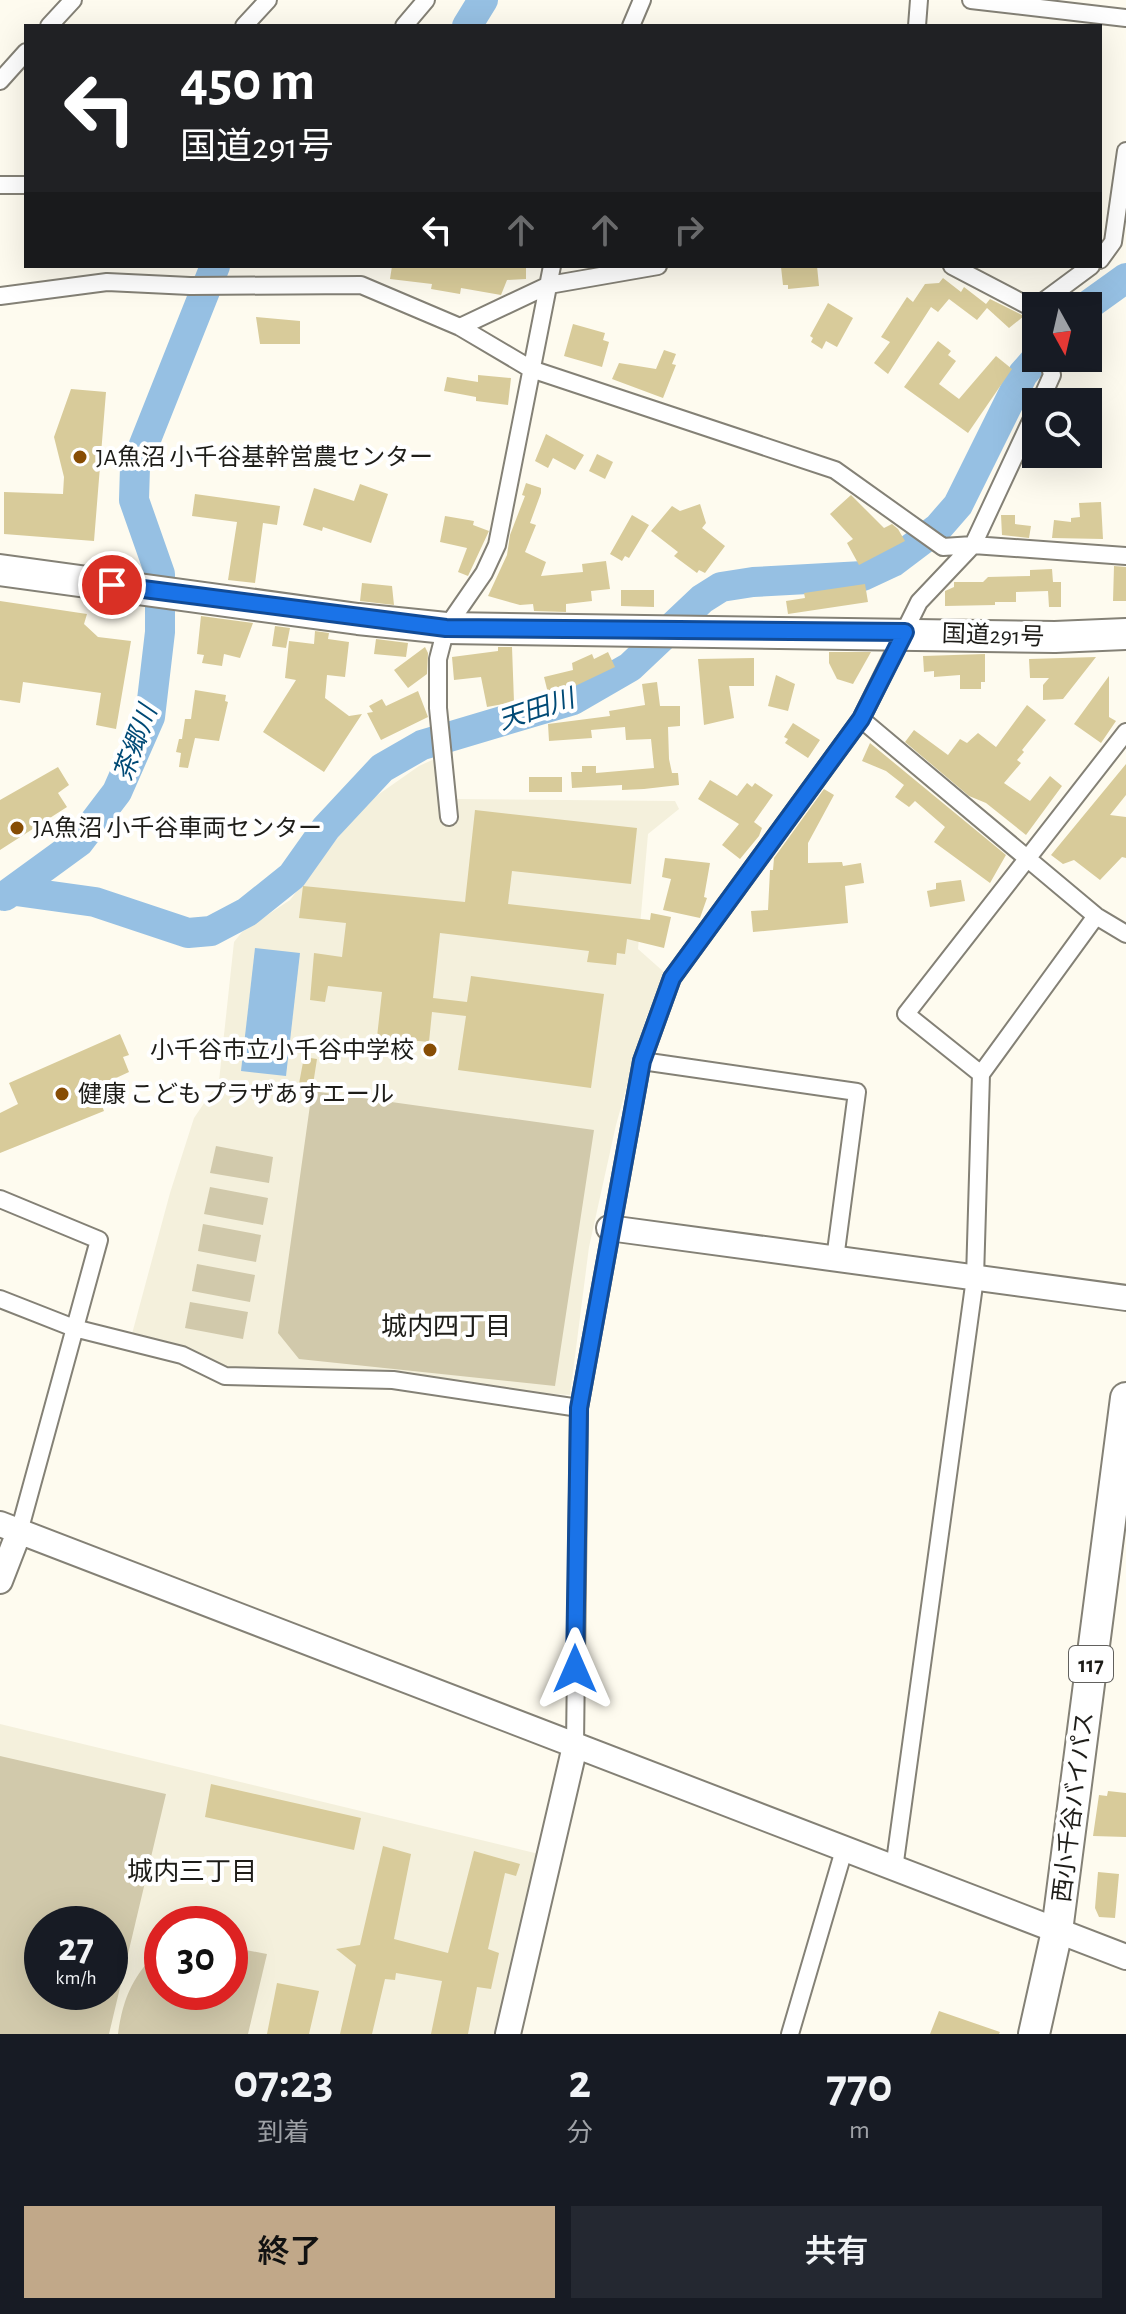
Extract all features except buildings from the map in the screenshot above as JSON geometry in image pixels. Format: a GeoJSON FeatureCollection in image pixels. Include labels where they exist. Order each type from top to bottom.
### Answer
{"type":"FeatureCollection","features":[{"type":"Feature","properties":{"kind":"highway","name":"国道291号"},"geometry":{"type":"LineString","coordinates":[[0,570],[446,628],[905,632],[1055,637],[1126,634]]}},
{"type":"Feature","properties":{"kind":"highway","name":"西小千谷バイパス"},"geometry":{"type":"LineString","coordinates":[[1057,1931],[1126,1398]]}},
{"type":"Feature","properties":{"kind":"highway","name":"117"},"geometry":{"type":"LineString","coordinates":[[1034,2034],[1057,1931]]}},
{"type":"Feature","properties":{"kind":"street"},"geometry":{"type":"LineString","coordinates":[[51,24],[73,0]]}},
{"type":"Feature","properties":{"kind":"street"},"geometry":{"type":"LineString","coordinates":[[246,24],[268,0]]}},
{"type":"Feature","properties":{"kind":"street"},"geometry":{"type":"LineString","coordinates":[[406,24],[426,0]]}},
{"type":"Feature","properties":{"kind":"street"},"geometry":{"type":"LineString","coordinates":[[632,24],[642,0]]}},
{"type":"Feature","properties":{"kind":"street"},"geometry":{"type":"LineString","coordinates":[[917,24],[919,0]]}},
{"type":"Feature","properties":{"kind":"street"},"geometry":{"type":"LineString","coordinates":[[971,0],[1024,3],[1126,18]]}},
{"type":"Feature","properties":{"kind":"street"},"geometry":{"type":"LineString","coordinates":[[0,81],[24,54]]}},
{"type":"Feature","properties":{"kind":"street"},"geometry":{"type":"LineString","coordinates":[[1102,257],[1113,242],[1126,151]]}},
{"type":"Feature","properties":{"kind":"street"},"geometry":{"type":"LineString","coordinates":[[0,185],[24,185]]}},
{"type":"Feature","properties":{"kind":"street"},"geometry":{"type":"LineString","coordinates":[[449,817],[438,708],[438,659],[446,628],[484,573],[497,545],[552,268]]}},
{"type":"Feature","properties":{"kind":"street"},"geometry":{"type":"LineString","coordinates":[[460,327],[549,285],[647,268]]}},
{"type":"Feature","properties":{"kind":"street"},"geometry":{"type":"LineString","coordinates":[[956,268],[1022,301]]}},
{"type":"Feature","properties":{"kind":"street"},"geometry":{"type":"LineString","coordinates":[[1057,292],[1088,268]]}},
{"type":"Feature","properties":{"kind":"street"},"geometry":{"type":"LineString","coordinates":[[0,296],[107,282],[231,287],[361,285],[460,327],[531,369],[835,470],[943,547],[973,545],[1126,556]]}},
{"type":"Feature","properties":{"kind":"street"},"geometry":{"type":"LineString","coordinates":[[508,2034],[575,1746],[579,1408],[609,1228],[642,1061],[672,978],[861,719],[919,602],[973,545],[1022,440]]}},
{"type":"Feature","properties":{"kind":"street"},"geometry":{"type":"LineString","coordinates":[[861,719],[1096,916],[1126,934]]}},
{"type":"Feature","properties":{"kind":"street"},"geometry":{"type":"LineString","coordinates":[[981,1074],[906,1014],[1126,732]]}},
{"type":"Feature","properties":{"kind":"street"},"geometry":{"type":"LineString","coordinates":[[894,1869],[975,1278],[981,1074],[1096,916]]}},
{"type":"Feature","properties":{"kind":"street"},"geometry":{"type":"LineString","coordinates":[[642,1061],[857,1092],[835,1259]]}},
{"type":"Feature","properties":{"kind":"street"},"geometry":{"type":"LineString","coordinates":[[0,1199],[99,1240],[9,1528],[0,1581]]}},
{"type":"Feature","properties":{"kind":"street"},"geometry":{"type":"LineString","coordinates":[[609,1228],[1126,1298]]}},
{"type":"Feature","properties":{"kind":"street"},"geometry":{"type":"LineString","coordinates":[[0,1299],[74,1328],[182,1355],[225,1376],[393,1380],[579,1408]]}},
{"type":"Feature","properties":{"kind":"street"},"geometry":{"type":"LineString","coordinates":[[9,1528],[1126,1957]]}},
{"type":"Feature","properties":{"kind":"street"},"geometry":{"type":"LineString","coordinates":[[790,2034],[844,1850]]}},
{"type":"Feature","properties":{"kind":"shaded area","name":"小千谷市立小千谷中学校"},"geometry":{"type":"Polygon","coordinates":[[[452,751],[456,799],[675,801],[679,809],[648,834],[638,949],[665,973],[646,1018],[616,1125],[589,1247],[570,1395],[230,1371],[170,1342],[132,1334],[194,1118],[219,1081],[234,942],[242,932],[290,900],[362,806],[419,766],[452,751]]]}},
{"type":"Feature","properties":{"kind":"shaded area"},"geometry":{"type":"Polygon","coordinates":[[[312,1091],[594,1130],[555,1386],[299,1359],[278,1333],[312,1091]]]}},
{"type":"Feature","properties":{"kind":"shaded area"},"geometry":{"type":"Polygon","coordinates":[[[216,1146],[273,1157],[269,1183],[210,1173],[216,1146]]]}},
{"type":"Feature","properties":{"kind":"shaded area"},"geometry":{"type":"Polygon","coordinates":[[[210,1187],[268,1198],[263,1225],[204,1214],[210,1187]]]}},
{"type":"Feature","properties":{"kind":"shaded area"},"geometry":{"type":"Polygon","coordinates":[[[203,1224],[261,1235],[256,1262],[198,1251],[203,1224]]]}},
{"type":"Feature","properties":{"kind":"shaded area"},"geometry":{"type":"Polygon","coordinates":[[[197,1264],[255,1275],[250,1302],[192,1291],[197,1264]]]}},
{"type":"Feature","properties":{"kind":"shaded area"},"geometry":{"type":"Polygon","coordinates":[[[190,1302],[248,1312],[243,1339],[185,1328],[190,1302]]]}},
{"type":"Feature","properties":{"kind":"shaded area"},"geometry":{"type":"Polygon","coordinates":[[[0,1724],[539,1854],[495,2034],[0,2034],[0,1724]]]}},
{"type":"Feature","properties":{"kind":"shaded area"},"geometry":{"type":"Polygon","coordinates":[[[0,1756],[166,1794],[128,1954],[128,1906],[24,1906],[24,2010],[115,2010],[109,2034],[0,2034],[0,1756]]]}},
{"type":"Feature","properties":{"kind":"shaded area"},"geometry":{"type":"Polygon","coordinates":[[[248,1950],[267,1954],[248,2034],[118,2034],[123,2010],[128,2010],[128,1994],[144,1967],[144,2010],[248,2010],[248,1950]]]}},
{"type":"Feature","properties":{"kind":"water"},"geometry":{"type":"Polygon","coordinates":[[[255,948],[300,953],[286,1076],[241,1071],[255,948]]]}},
{"type":"Feature","properties":{"kind":"waterway","name":"茶郷川"},"geometry":{"type":"LineString","coordinates":[[468,24],[483,0]]}},
{"type":"Feature","properties":{"kind":"waterway","name":"茶郷川"},"geometry":{"type":"LineString","coordinates":[[5,896],[79,842],[117,792],[150,717],[160,632],[160,574],[134,500],[135,467],[214,268]]}},
{"type":"Feature","properties":{"kind":"waterway","name":"天田川"},"geometry":{"type":"LineString","coordinates":[[1102,295],[1126,278]]}},
{"type":"Feature","properties":{"kind":"waterway","name":"天田川"},"geometry":{"type":"LineString","coordinates":[[16,891],[95,902],[188,933],[211,931],[247,912],[292,876],[326,828],[382,768],[422,745],[573,700],[630,667],[702,599],[721,587],[753,582],[863,576],[893,562],[938,528],[958,505],[1025,372]]}},
{"type":"Feature","properties":{"kind":"place","name":"JA魚沼 小千谷基幹営農センター"},"geometry":{"type":"Point","coordinates":[80,457]}},
{"type":"Feature","properties":{"kind":"place","name":"JA魚沼 小千谷車両センター"},"geometry":{"type":"Point","coordinates":[17,828]}},
{"type":"Feature","properties":{"kind":"place","name":"小千谷市立小千谷中学校"},"geometry":{"type":"Point","coordinates":[430,1050]}},
{"type":"Feature","properties":{"kind":"place","name":"健康 こどもプラザあすエール"},"geometry":{"type":"Point","coordinates":[62,1094]}},
{"type":"Feature","properties":{"kind":"district","name":"城内四丁目"},"geometry":{"type":"Point","coordinates":[446,1326]}},
{"type":"Feature","properties":{"kind":"district","name":"城内三丁目"},"geometry":{"type":"Point","coordinates":[192,1871]}},
{"type":"Feature","properties":{"kind":"route"},"geometry":{"type":"LineString","coordinates":[[112,585],[446,628],[905,632],[861,719],[672,978],[642,1061],[609,1228],[579,1408],[575,1467],[575,1669]]}}]}
